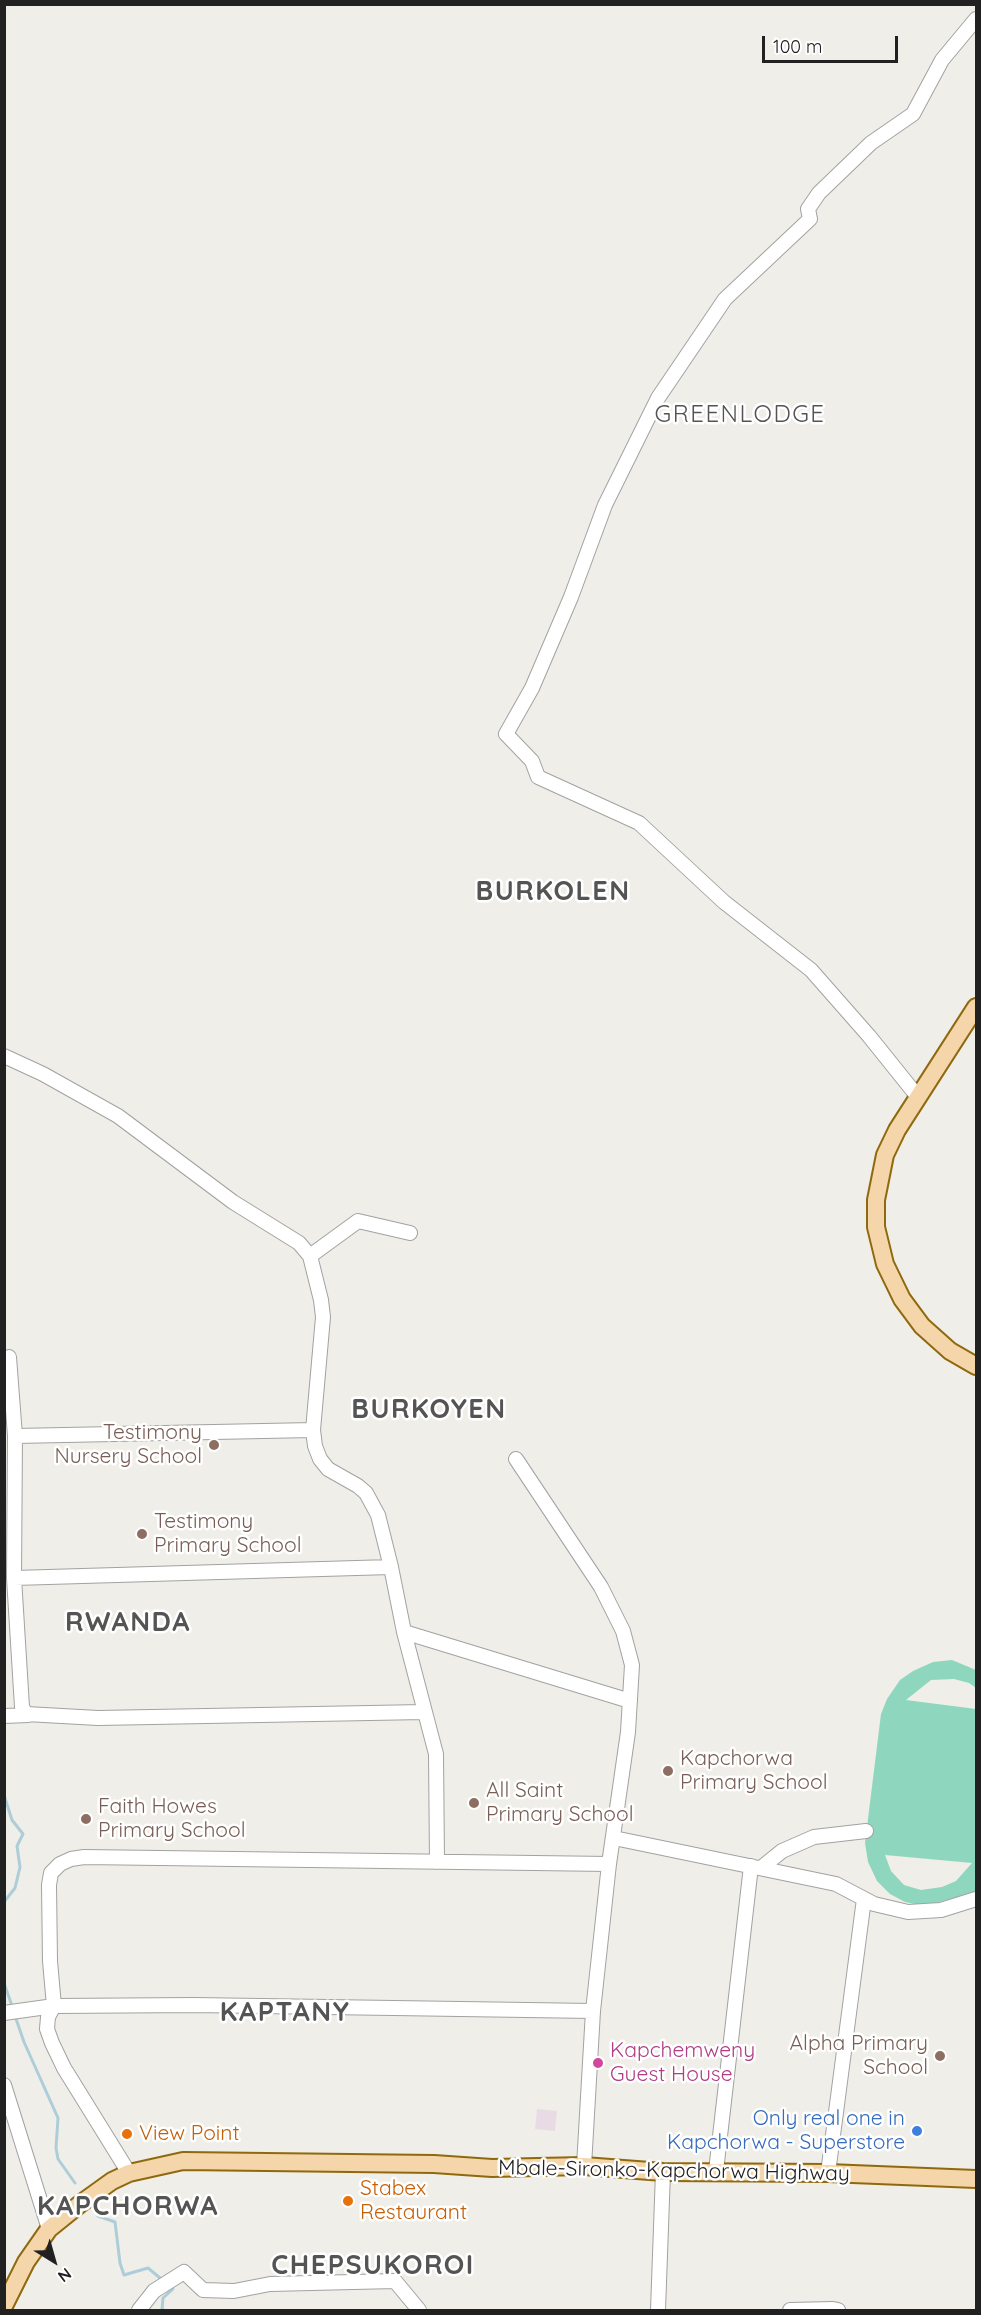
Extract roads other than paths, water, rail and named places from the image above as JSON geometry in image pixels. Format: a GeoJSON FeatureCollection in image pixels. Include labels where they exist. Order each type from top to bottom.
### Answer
{"type":"FeatureCollection","features":[{"type":"Feature","properties":{"kind":"main road"},"geometry":{"type":"LineString","coordinates":[[976,1006],[897,1130],[885,1155],[876,1200],[876,1227],[885,1264],[902,1299],[922,1326],[950,1351],[976,1365]]}},
{"type":"Feature","properties":{"kind":"main road","name":"Mbale-Sironko-Kapchorwa Highway"},"geometry":{"type":"LineString","coordinates":[[4,2306],[26,2262],[49,2229],[112,2181],[129,2173],[189,2160],[434,2164],[492,2168],[584,2166],[663,2172],[828,2173],[976,2179]]}},
{"type":"Feature","properties":{"kind":"street"},"geometry":{"type":"LineString","coordinates":[[918,1097],[812,970],[724,902],[639,823],[538,777],[532,761],[506,734],[532,688],[572,597],[605,505],[664,388],[725,299],[810,219],[808,209],[819,193],[871,142],[913,114],[942,60],[976,19]]}},
{"type":"Feature","properties":{"kind":"street"},"geometry":{"type":"LineString","coordinates":[[4,1056],[43,1074],[118,1116],[233,1202],[299,1243],[310,1256],[321,1300],[322,1317],[313,1430],[315,1446],[328,1468],[358,1486],[374,1504],[392,1567],[404,1632],[437,1765],[437,1862]]}},
{"type":"Feature","properties":{"kind":"street"},"geometry":{"type":"LineString","coordinates":[[310,1256],[358,1221],[410,1233]]}},
{"type":"Feature","properties":{"kind":"street"},"geometry":{"type":"LineString","coordinates":[[9,1357],[15,1436],[14,1578],[22,1707],[28,1715]]}},
{"type":"Feature","properties":{"kind":"street"},"geometry":{"type":"LineString","coordinates":[[15,1436],[313,1430]]}},
{"type":"Feature","properties":{"kind":"street"},"geometry":{"type":"LineString","coordinates":[[516,1460],[601,1587],[623,1631],[633,1665],[628,1732],[609,1864],[593,2011],[584,2166]]}},
{"type":"Feature","properties":{"kind":"street"},"geometry":{"type":"LineString","coordinates":[[14,1578],[392,1567]]}},
{"type":"Feature","properties":{"kind":"street"},"geometry":{"type":"LineString","coordinates":[[404,1632],[630,1701]]}},
{"type":"Feature","properties":{"kind":"street"},"geometry":{"type":"LineString","coordinates":[[4,1716],[98,1718],[424,1712]]}},
{"type":"Feature","properties":{"kind":"street"},"geometry":{"type":"LineString","coordinates":[[756,1867],[782,1851],[814,1838],[867,1831]]}},
{"type":"Feature","properties":{"kind":"street"},"geometry":{"type":"LineString","coordinates":[[614,1838],[836,1884],[864,1899],[886,1907],[922,1913],[941,1910],[976,1899]]}},
{"type":"Feature","properties":{"kind":"street"},"geometry":{"type":"LineString","coordinates":[[129,2173],[64,2068],[52,2043],[46,2022],[54,2006],[50,1961],[49,1885],[54,1869],[64,1862],[84,1857],[609,1864]]}},
{"type":"Feature","properties":{"kind":"street"},"geometry":{"type":"LineString","coordinates":[[716,2171],[756,1867]]}},
{"type":"Feature","properties":{"kind":"street"},"geometry":{"type":"LineString","coordinates":[[828,2173],[864,1899]]}},
{"type":"Feature","properties":{"kind":"street"},"geometry":{"type":"LineString","coordinates":[[4,2013],[54,2006],[194,2005],[593,2011]]}},
{"type":"Feature","properties":{"kind":"street"},"geometry":{"type":"LineString","coordinates":[[4,2085],[49,2229]]}},
{"type":"Feature","properties":{"kind":"street"},"geometry":{"type":"LineString","coordinates":[[658,2310],[663,2172]]}},
{"type":"Feature","properties":{"kind":"street"},"geometry":{"type":"LineString","coordinates":[[139,2310],[154,2292],[184,2272],[202,2290],[234,2291],[270,2284],[395,2281],[419,2310]]}},
{"type":"Feature","properties":{"kind":"street"},"geometry":{"type":"LineString","coordinates":[[790,2310],[838,2310]]}},
{"type":"Feature","properties":{"kind":"waterway"},"geometry":{"type":"LineString","coordinates":[[4,1795],[12,1820],[23,1834],[17,1846],[20,1867],[15,1888],[4,1902]]}},
{"type":"Feature","properties":{"kind":"waterway"},"geometry":{"type":"LineString","coordinates":[[4,1983],[11,2003]]}},
{"type":"Feature","properties":{"kind":"waterway"},"geometry":{"type":"LineString","coordinates":[[15,2016],[24,2042],[58,2118],[56,2148],[58,2159],[75,2183]]}},
{"type":"Feature","properties":{"kind":"waterway"},"geometry":{"type":"LineString","coordinates":[[98,2216],[115,2222],[120,2263],[124,2275],[148,2268],[160,2278]]}},
{"type":"Feature","properties":{"kind":"waterway"},"geometry":{"type":"LineString","coordinates":[[164,2310],[162,2310],[163,2298],[173,2289]]}},
{"type":"Feature","properties":{"kind":"place","name":"Testimony Nursery School"},"geometry":{"type":"Point","coordinates":[214,1445]}},
{"type":"Feature","properties":{"kind":"place","name":"Testimony Primary School"},"geometry":{"type":"Point","coordinates":[142,1534]}},
{"type":"Feature","properties":{"kind":"place","name":"Kapchorwa Primary School"},"geometry":{"type":"Point","coordinates":[668,1771]}},
{"type":"Feature","properties":{"kind":"place","name":"All Saint Primary School"},"geometry":{"type":"Point","coordinates":[474,1803]}},
{"type":"Feature","properties":{"kind":"place","name":"Faith Howes Primary School"},"geometry":{"type":"Point","coordinates":[86,1819]}},
{"type":"Feature","properties":{"kind":"place","name":"Alpha Primary School"},"geometry":{"type":"Point","coordinates":[940,2056]}},
{"type":"Feature","properties":{"kind":"place","name":"Kapchemweny Guest House"},"geometry":{"type":"Point","coordinates":[598,2063]}},
{"type":"Feature","properties":{"kind":"place","name":"Only real one in Kapchorwa - Superstore"},"geometry":{"type":"Point","coordinates":[917,2131]}},
{"type":"Feature","properties":{"kind":"place","name":"View Point"},"geometry":{"type":"Point","coordinates":[127,2134]}},
{"type":"Feature","properties":{"kind":"place","name":"Stabex Restaurant"},"geometry":{"type":"Point","coordinates":[348,2201]}},
{"type":"Feature","properties":{"kind":"district","name":"GREENLODGE"},"geometry":{"type":"Point","coordinates":[740,415]}},
{"type":"Feature","properties":{"kind":"district","name":"BURKOLEN"},"geometry":{"type":"Point","coordinates":[553,892]}},
{"type":"Feature","properties":{"kind":"district","name":"BURKOYEN"},"geometry":{"type":"Point","coordinates":[429,1410]}},
{"type":"Feature","properties":{"kind":"district","name":"RWANDA"},"geometry":{"type":"Point","coordinates":[128,1623]}},
{"type":"Feature","properties":{"kind":"district","name":"KAPTANY"},"geometry":{"type":"Point","coordinates":[285,2013]}},
{"type":"Feature","properties":{"kind":"district","name":"KAPCHORWA"},"geometry":{"type":"Point","coordinates":[128,2207]}},
{"type":"Feature","properties":{"kind":"district","name":"CHEPSUKOROI"},"geometry":{"type":"Point","coordinates":[373,2266]}}]}
